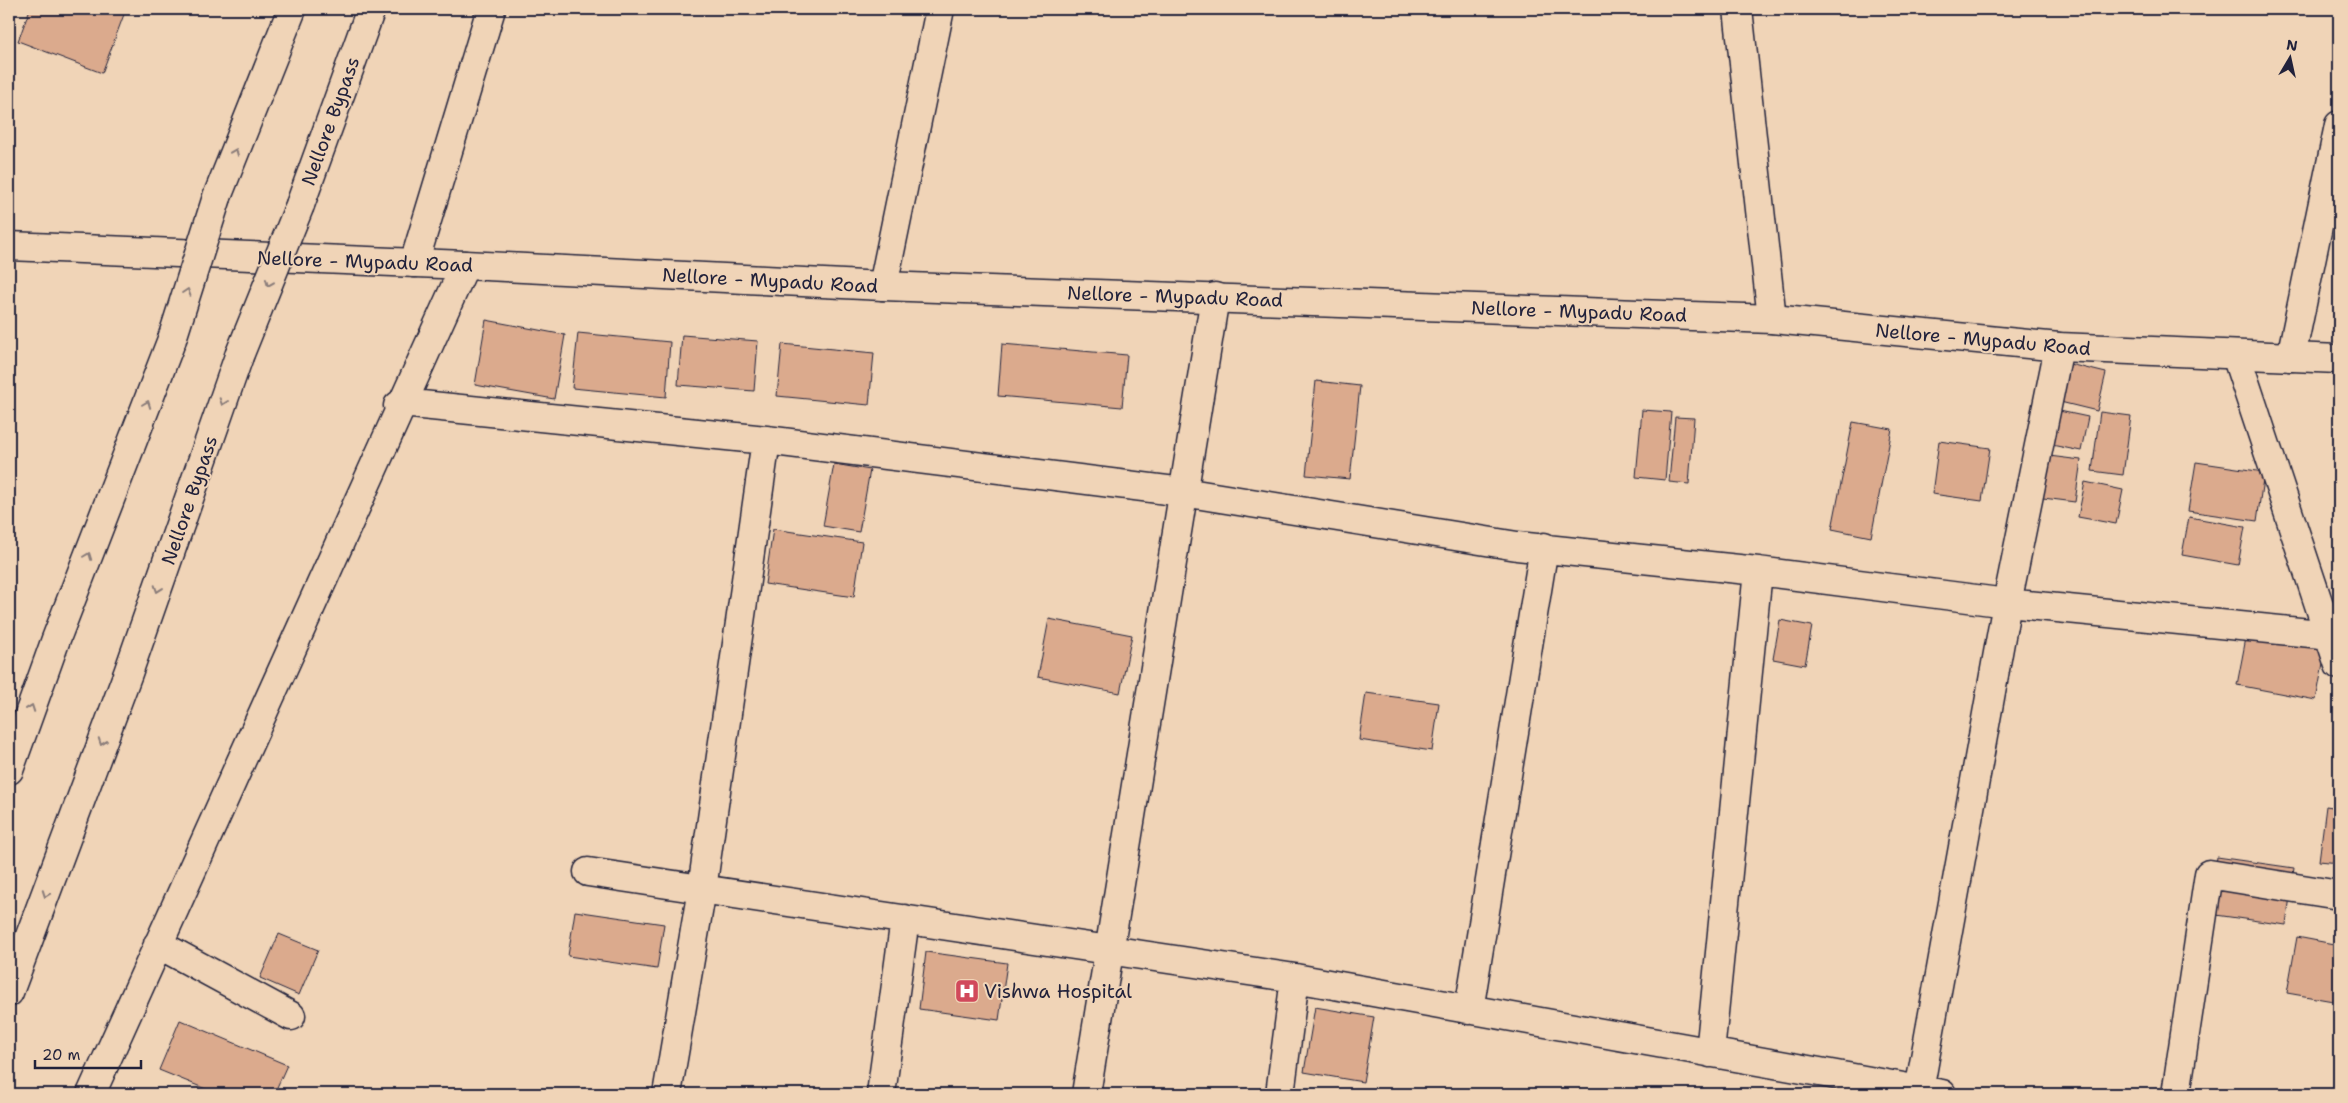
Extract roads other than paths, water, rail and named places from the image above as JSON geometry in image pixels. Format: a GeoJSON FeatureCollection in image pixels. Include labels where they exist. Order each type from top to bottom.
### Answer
{"type":"FeatureCollection","features":[{"type":"Feature","properties":{"kind":"main road"},"geometry":{"type":"LineString","coordinates":[[9,770],[56,639],[172,339],[217,197],[292,9]]}},
{"type":"Feature","properties":{"kind":"main road","name":"Nellore Bypass"},"geometry":{"type":"LineString","coordinates":[[9,992],[128,673],[239,356],[300,205],[371,9]]}},
{"type":"Feature","properties":{"kind":"main road"},"geometry":{"type":"LineString","coordinates":[[414,262],[491,9]]}},
{"type":"Feature","properties":{"kind":"main road"},"geometry":{"type":"LineString","coordinates":[[883,286],[940,9]]}},
{"type":"Feature","properties":{"kind":"main road"},"geometry":{"type":"LineString","coordinates":[[1738,9],[1772,319]]}},
{"type":"Feature","properties":{"kind":"main road"},"geometry":{"type":"LineString","coordinates":[[2291,357],[2339,125]]}},
{"type":"Feature","properties":{"kind":"main road","name":"Nellore - Mypadu Road"},"geometry":{"type":"LineString","coordinates":[[9,246],[414,262],[883,286],[1772,319],[2059,348],[2339,359]]}},
{"type":"Feature","properties":{"kind":"main road"},"geometry":{"type":"LineString","coordinates":[[91,1094],[400,404],[465,265]]}},
{"type":"Feature","properties":{"kind":"main road"},"geometry":{"type":"LineString","coordinates":[[1086,1094],[1215,297]]}},
{"type":"Feature","properties":{"kind":"main road"},"geometry":{"type":"LineString","coordinates":[[588,872],[1295,978],[1920,1093],[2007,603],[2059,348]]}},
{"type":"Feature","properties":{"kind":"main road"},"geometry":{"type":"LineString","coordinates":[[2236,355],[2335,636],[2339,665]]}},
{"type":"Feature","properties":{"kind":"main road"},"geometry":{"type":"LineString","coordinates":[[400,404],[766,440],[1183,492],[1517,546],[1544,547],[2007,603],[2335,636]]}},
{"type":"Feature","properties":{"kind":"main road"},"geometry":{"type":"LineString","coordinates":[[667,1094],[702,889],[766,440]]}},
{"type":"Feature","properties":{"kind":"main road"},"geometry":{"type":"LineString","coordinates":[[1468,1010],[1544,547]]}},
{"type":"Feature","properties":{"kind":"main road"},"geometry":{"type":"LineString","coordinates":[[1710,1053],[1758,572]]}},
{"type":"Feature","properties":{"kind":"main road"},"geometry":{"type":"LineString","coordinates":[[2176,1094],[2209,874],[2339,895]]}},
{"type":"Feature","properties":{"kind":"main road"},"geometry":{"type":"LineString","coordinates":[[881,1094],[905,919]]}},
{"type":"Feature","properties":{"kind":"main road"},"geometry":{"type":"LineString","coordinates":[[158,944],[292,1016]]}},
{"type":"Feature","properties":{"kind":"main road"},"geometry":{"type":"LineString","coordinates":[[1280,1094],[1295,978]]}},
{"type":"Feature","properties":{"kind":"place","name":"Vishwa Hospital"},"geometry":{"type":"Point","coordinates":[967,991]}}]}
